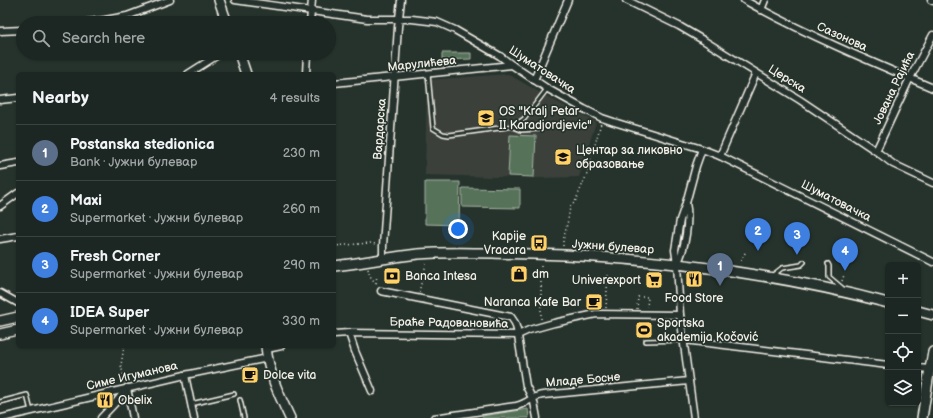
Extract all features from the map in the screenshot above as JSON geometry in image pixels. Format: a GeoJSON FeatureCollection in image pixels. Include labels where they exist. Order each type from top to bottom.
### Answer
{"type":"FeatureCollection","features":[{"type":"Feature","properties":{"kind":"main road"},"geometry":{"type":"LineString","coordinates":[[219,0],[225,16]]}},
{"type":"Feature","properties":{"kind":"main road"},"geometry":{"type":"LineString","coordinates":[[241,60],[245,72]]}},
{"type":"Feature","properties":{"kind":"main road","name":"Јужни булевар"},"geometry":{"type":"LineString","coordinates":[[336,266],[418,254],[534,254],[616,258],[677,264],[772,277],[847,292],[885,302]]}},
{"type":"Feature","properties":{"kind":"main road"},"geometry":{"type":"LineString","coordinates":[[921,312],[933,315]]}},
{"type":"Feature","properties":{"kind":"main road"},"geometry":{"type":"LineString","coordinates":[[0,321],[16,317]]}},
{"type":"Feature","properties":{"kind":"main road"},"geometry":{"type":"LineString","coordinates":[[0,334],[16,330]]}},
{"type":"Feature","properties":{"kind":"main road"},"geometry":{"type":"LineString","coordinates":[[267,351],[277,390],[290,418]]}},
{"type":"Feature","properties":{"kind":"main road"},"geometry":{"type":"LineString","coordinates":[[922,418],[933,352]]}},
{"type":"Feature","properties":{"kind":"street"},"geometry":{"type":"LineString","coordinates":[[127,16],[170,0]]}},
{"type":"Feature","properties":{"kind":"street","name":"Шуматовачка"},"geometry":{"type":"LineString","coordinates":[[235,0],[367,19],[423,20],[444,24],[500,56],[534,80],[602,118],[720,156],[933,262]]}},
{"type":"Feature","properties":{"kind":"street"},"geometry":{"type":"LineString","coordinates":[[311,16],[312,0]]}},
{"type":"Feature","properties":{"kind":"street","name":"Вардарска"},"geometry":{"type":"LineString","coordinates":[[383,259],[398,19],[401,0]]}},
{"type":"Feature","properties":{"kind":"street"},"geometry":{"type":"LineString","coordinates":[[534,80],[568,0]]}},
{"type":"Feature","properties":{"kind":"street","name":"Церска"},"geometry":{"type":"LineString","coordinates":[[626,0],[703,40],[800,100],[893,164],[933,183]]}},
{"type":"Feature","properties":{"kind":"street","name":"Сазонова"},"geometry":{"type":"LineString","coordinates":[[744,0],[814,36],[933,88]]}},
{"type":"Feature","properties":{"kind":"street"},"geometry":{"type":"LineString","coordinates":[[761,10],[765,0]]}},
{"type":"Feature","properties":{"kind":"street"},"geometry":{"type":"LineString","coordinates":[[0,31],[16,30]]}},
{"type":"Feature","properties":{"kind":"street","name":"Јована Рајића"},"geometry":{"type":"LineString","coordinates":[[876,151],[910,78],[933,35]]}},
{"type":"Feature","properties":{"kind":"street"},"geometry":{"type":"LineString","coordinates":[[191,72],[209,60]]}},
{"type":"Feature","properties":{"kind":"street"},"geometry":{"type":"LineString","coordinates":[[306,72],[307,60]]}},
{"type":"Feature","properties":{"kind":"street","name":"Марулићева"},"geometry":{"type":"LineString","coordinates":[[336,84],[512,65]]}},
{"type":"Feature","properties":{"kind":"street"},"geometry":{"type":"LineString","coordinates":[[720,156],[756,73]]}},
{"type":"Feature","properties":{"kind":"street"},"geometry":{"type":"LineString","coordinates":[[0,100],[16,98]]}},
{"type":"Feature","properties":{"kind":"street"},"geometry":{"type":"LineString","coordinates":[[694,418],[680,315],[677,264],[683,251],[688,221],[688,210],[686,203],[702,149]]}},
{"type":"Feature","properties":{"kind":"street"},"geometry":{"type":"LineString","coordinates":[[0,166],[16,163]]}},
{"type":"Feature","properties":{"kind":"street"},"geometry":{"type":"LineString","coordinates":[[0,206],[16,195]]}},
{"type":"Feature","properties":{"kind":"street"},"geometry":{"type":"LineString","coordinates":[[0,239],[16,236]]}},
{"type":"Feature","properties":{"kind":"street"},"geometry":{"type":"LineString","coordinates":[[380,288],[508,316],[513,319],[518,335],[526,386],[535,406],[537,418]]}},
{"type":"Feature","properties":{"kind":"street"},"geometry":{"type":"LineString","coordinates":[[0,293],[16,302]]}},
{"type":"Feature","properties":{"kind":"street","name":"Браће Радовановића"},"geometry":{"type":"LineString","coordinates":[[336,334],[518,335],[554,321],[596,314],[680,315]]}},
{"type":"Feature","properties":{"kind":"street"},"geometry":{"type":"LineString","coordinates":[[349,333],[372,392]]}},
{"type":"Feature","properties":{"kind":"street"},"geometry":{"type":"LineString","coordinates":[[684,340],[885,365]]}},
{"type":"Feature","properties":{"kind":"street","name":"Симе Игуманова"},"geometry":{"type":"LineString","coordinates":[[2,418],[185,375],[267,351]]}},
{"type":"Feature","properties":{"kind":"street"},"geometry":{"type":"LineString","coordinates":[[921,368],[930,369]]}},
{"type":"Feature","properties":{"kind":"street"},"geometry":{"type":"LineString","coordinates":[[185,375],[194,418]]}},
{"type":"Feature","properties":{"kind":"street","name":"Младе Босне"},"geometry":{"type":"LineString","coordinates":[[434,418],[516,406],[524,404],[539,395],[689,381]]}},
{"type":"Feature","properties":{"kind":"street"},"geometry":{"type":"LineString","coordinates":[[102,418],[127,388]]}},
{"type":"Feature","properties":{"kind":"street"},"geometry":{"type":"LineString","coordinates":[[127,388],[133,418]]}},
{"type":"Feature","properties":{"kind":"lane"},"geometry":{"type":"LineString","coordinates":[[428,74],[433,128],[443,134],[448,135],[514,126],[524,119],[548,88]]}},
{"type":"Feature","properties":{"kind":"lane"},"geometry":{"type":"LineString","coordinates":[[514,126],[521,130],[539,129]]}},
{"type":"Feature","properties":{"kind":"lane"},"geometry":{"type":"LineString","coordinates":[[772,277],[782,268],[804,262]]}},
{"type":"Feature","properties":{"kind":"lane"},"geometry":{"type":"LineString","coordinates":[[828,264],[829,277],[847,292]]}},
{"type":"Feature","properties":{"kind":"lane"},"geometry":{"type":"LineString","coordinates":[[646,341],[684,340]]}},
{"type":"Feature","properties":{"kind":"lane"},"geometry":{"type":"LineString","coordinates":[[191,404],[234,394]]}},
{"type":"Feature","properties":{"kind":"lane"},"geometry":{"type":"LineString","coordinates":[[0,402],[27,396],[31,411]]}},
{"type":"Feature","properties":{"kind":"lane"},"geometry":{"type":"LineString","coordinates":[[240,400],[244,418]]}},
{"type":"Feature","properties":{"kind":"path"},"geometry":{"type":"LineString","coordinates":[[563,248],[562,241],[570,207],[575,202],[587,174],[602,118]]}},
{"type":"Feature","properties":{"kind":"path"},"geometry":{"type":"LineString","coordinates":[[336,246],[370,243],[383,246]]}},
{"type":"Feature","properties":{"kind":"path"},"geometry":{"type":"LineString","coordinates":[[741,261],[746,250]]}},
{"type":"Feature","properties":{"kind":"path"},"geometry":{"type":"LineString","coordinates":[[366,262],[370,276],[380,288]]}},
{"type":"Feature","properties":{"kind":"path"},"geometry":{"type":"LineString","coordinates":[[419,291],[426,264]]}},
{"type":"Feature","properties":{"kind":"path"},"geometry":{"type":"LineString","coordinates":[[539,327],[538,321],[541,318],[541,265]]}},
{"type":"Feature","properties":{"kind":"path"},"geometry":{"type":"LineString","coordinates":[[606,310],[608,273]]}},
{"type":"Feature","properties":{"kind":"path"},"geometry":{"type":"LineString","coordinates":[[376,283],[378,275]]}},
{"type":"Feature","properties":{"kind":"path"},"geometry":{"type":"LineString","coordinates":[[842,281],[844,275]]}},
{"type":"Feature","properties":{"kind":"path"},"geometry":{"type":"LineString","coordinates":[[636,311],[638,297],[648,297],[647,311]]}},
{"type":"Feature","properties":{"kind":"path"},"geometry":{"type":"LineString","coordinates":[[124,348],[121,365],[127,388]]}},
{"type":"Feature","properties":{"kind":"shaded area","name":"OS \"Kralj Petar II Karadjordjevic\""},"geometry":{"type":"Polygon","coordinates":[[[508,74],[551,99],[596,122],[579,177],[538,178],[425,175],[427,80],[508,74]]]}},
{"type":"Feature","properties":{"kind":"green space"},"geometry":{"type":"Polygon","coordinates":[[[442,53],[471,53],[471,59],[444,60],[442,59],[442,53]]]}},
{"type":"Feature","properties":{"kind":"green space"},"geometry":{"type":"Polygon","coordinates":[[[510,135],[536,136],[534,177],[508,176],[510,135]]]}},
{"type":"Feature","properties":{"kind":"green space"},"geometry":{"type":"Polygon","coordinates":[[[425,182],[460,182],[459,225],[425,224],[425,182]]]}},
{"type":"Feature","properties":{"kind":"green space"},"geometry":{"type":"Polygon","coordinates":[[[462,188],[520,189],[520,208],[462,207],[462,188]]]}},
{"type":"Feature","properties":{"kind":"green space"},"geometry":{"type":"Polygon","coordinates":[[[528,409],[529,418],[483,418],[482,416],[528,409]]]}},
{"type":"Feature","properties":{"kind":"place","name":"OS \"Kralj Petar II Karadjordjevic\""},"geometry":{"type":"Point","coordinates":[486,118]}},
{"type":"Feature","properties":{"kind":"place","name":"Центар за ликовно образовање"},"geometry":{"type":"Point","coordinates":[563,157]}},
{"type":"Feature","properties":{"kind":"place","name":"Kapije Vracara"},"geometry":{"type":"Point","coordinates":[539,243]}},
{"type":"Feature","properties":{"kind":"place","name":"Maxi"},"geometry":{"type":"Point","coordinates":[758,251]}},
{"type":"Feature","properties":{"kind":"place","name":"Fresh Corner"},"geometry":{"type":"Point","coordinates":[797,255]}},
{"type":"Feature","properties":{"kind":"place","name":"IDEA Super"},"geometry":{"type":"Point","coordinates":[845,271]}},
{"type":"Feature","properties":{"kind":"place","name":"dm"},"geometry":{"type":"Point","coordinates":[519,274]}},
{"type":"Feature","properties":{"kind":"place","name":"Banca Intesa"},"geometry":{"type":"Point","coordinates":[392,276]}},
{"type":"Feature","properties":{"kind":"place","name":"Food Store"},"geometry":{"type":"Point","coordinates":[694,279]}},
{"type":"Feature","properties":{"kind":"place","name":"Univerexport"},"geometry":{"type":"Point","coordinates":[654,280]}},
{"type":"Feature","properties":{"kind":"place","name":"Postanska stedionica"},"geometry":{"type":"Point","coordinates":[720,286]}},
{"type":"Feature","properties":{"kind":"place","name":"Naranca Kafe Bar"},"geometry":{"type":"Point","coordinates":[594,302]}},
{"type":"Feature","properties":{"kind":"place","name":"Sportska akademija Kočović"},"geometry":{"type":"Point","coordinates":[644,330]}},
{"type":"Feature","properties":{"kind":"place","name":"Dolce vita"},"geometry":{"type":"Point","coordinates":[250,375]}},
{"type":"Feature","properties":{"kind":"place","name":"Obelix"},"geometry":{"type":"Point","coordinates":[105,400]}}]}
